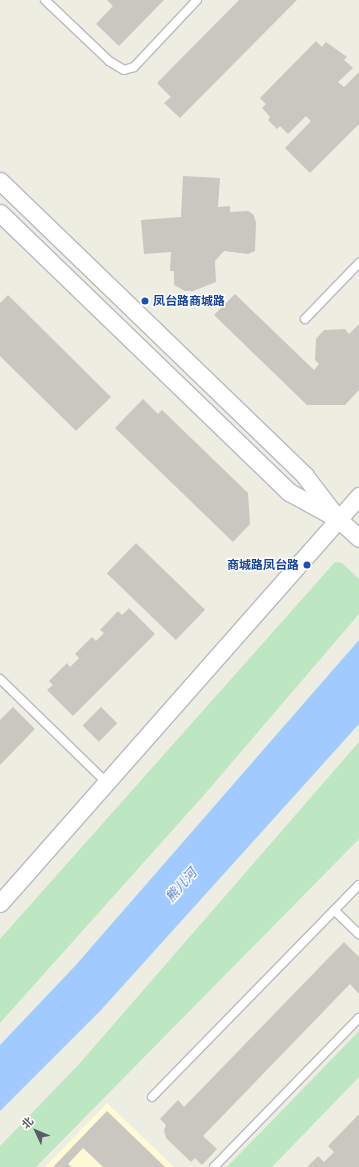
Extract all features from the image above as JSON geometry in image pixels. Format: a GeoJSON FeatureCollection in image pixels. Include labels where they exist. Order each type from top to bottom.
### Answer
{"type":"FeatureCollection","features":[{"type":"Feature","properties":{"kind":"street"},"geometry":{"type":"LineString","coordinates":[[0,181],[305,476],[338,519],[359,538]]}},
{"type":"Feature","properties":{"kind":"street"},"geometry":{"type":"LineString","coordinates":[[0,213],[289,492],[338,519]]}},
{"type":"Feature","properties":{"kind":"street"},"geometry":{"type":"LineString","coordinates":[[0,903],[359,496]]}},
{"type":"Feature","properties":{"kind":"lane"},"geometry":{"type":"LineString","coordinates":[[45,0],[109,61],[124,70],[134,67],[197,0]]}},
{"type":"Feature","properties":{"kind":"lane"},"geometry":{"type":"LineString","coordinates":[[305,319],[359,263]]}},
{"type":"Feature","properties":{"kind":"lane"},"geometry":{"type":"LineString","coordinates":[[0,679],[106,782]]}},
{"type":"Feature","properties":{"kind":"lane"},"geometry":{"type":"LineString","coordinates":[[152,1098],[359,884]]}},
{"type":"Feature","properties":{"kind":"lane"},"geometry":{"type":"LineString","coordinates":[[334,910],[359,934]]}},
{"type":"Feature","properties":{"kind":"lane"},"geometry":{"type":"LineString","coordinates":[[214,1167],[359,1018]]}},
{"type":"Feature","properties":{"kind":"shaded area"},"geometry":{"type":"Polygon","coordinates":[[[107,1103],[174,1167],[45,1167],[107,1103]]]}},
{"type":"Feature","properties":{"kind":"green space"},"geometry":{"type":"Polygon","coordinates":[[[335,562],[342,563],[359,579],[359,614],[204,795],[0,1023],[0,939],[335,562]]]}},
{"type":"Feature","properties":{"kind":"green space"},"geometry":{"type":"Polygon","coordinates":[[[359,742],[359,839],[36,1167],[0,1167],[0,1146],[80,1063],[359,742]]]}},
{"type":"Feature","properties":{"kind":"green space"},"geometry":{"type":"Polygon","coordinates":[[[359,1031],[359,1077],[272,1167],[227,1167],[359,1031]]]}},
{"type":"Feature","properties":{"kind":"water","name":"熊儿河"},"geometry":{"type":"Polygon","coordinates":[[[359,640],[359,724],[101,1010],[0,1111],[0,1045],[75,966],[359,640]]]}},
{"type":"Feature","properties":{"kind":"building"},"geometry":{"type":"Polygon","coordinates":[[[107,0],[164,0],[119,46],[96,24],[113,6],[107,0]]]}},
{"type":"Feature","properties":{"kind":"building"},"geometry":{"type":"Polygon","coordinates":[[[239,0],[297,0],[180,118],[164,103],[171,97],[157,83],[239,0]]]}},
{"type":"Feature","properties":{"kind":"building"},"geometry":{"type":"Polygon","coordinates":[[[316,41],[322,47],[326,42],[347,57],[344,60],[353,68],[338,82],[344,87],[359,72],[359,124],[310,173],[285,148],[311,121],[306,116],[288,134],[280,126],[277,129],[268,120],[270,117],[262,108],[266,104],[260,98],[316,41]]]}},
{"type":"Feature","properties":{"kind":"building"},"geometry":{"type":"Polygon","coordinates":[[[183,176],[220,178],[218,207],[230,206],[230,212],[248,211],[253,214],[256,222],[255,251],[248,254],[224,251],[215,261],[216,282],[193,291],[185,291],[174,285],[174,271],[170,271],[171,252],[144,254],[141,220],[181,217],[183,176]]]}},
{"type":"Feature","properties":{"kind":"building"},"geometry":{"type":"Polygon","coordinates":[[[235,294],[314,370],[319,364],[315,360],[316,339],[324,330],[345,329],[349,334],[359,324],[359,390],[345,405],[307,405],[214,315],[235,294]]]}},
{"type":"Feature","properties":{"kind":"building"},"geometry":{"type":"Polygon","coordinates":[[[8,295],[111,397],[76,431],[0,356],[0,303],[8,295]]]}},
{"type":"Feature","properties":{"kind":"building"},"geometry":{"type":"Polygon","coordinates":[[[143,399],[158,414],[162,410],[248,493],[250,524],[233,542],[115,428],[143,399]]]}},
{"type":"Feature","properties":{"kind":"building"},"geometry":{"type":"Polygon","coordinates":[[[136,543],[205,610],[176,640],[107,573],[136,543]]]}},
{"type":"Feature","properties":{"kind":"building"},"geometry":{"type":"Polygon","coordinates":[[[129,608],[155,634],[73,716],[47,690],[53,685],[49,681],[67,663],[70,667],[79,658],[75,654],[92,637],[96,641],[104,633],[100,630],[118,611],[122,615],[129,608]]]}},
{"type":"Feature","properties":{"kind":"building"},"geometry":{"type":"Polygon","coordinates":[[[13,707],[35,729],[0,765],[0,720],[13,707]]]}},
{"type":"Feature","properties":{"kind":"building"},"geometry":{"type":"Polygon","coordinates":[[[101,707],[117,723],[99,742],[83,725],[101,707]]]}},
{"type":"Feature","properties":{"kind":"building"},"geometry":{"type":"Polygon","coordinates":[[[344,942],[359,957],[359,994],[350,984],[203,1136],[217,1149],[202,1165],[195,1158],[191,1162],[166,1138],[164,1130],[166,1125],[160,1119],[178,1100],[184,1107],[344,942]]]}},
{"type":"Feature","properties":{"kind":"building"},"geometry":{"type":"Polygon","coordinates":[[[107,1111],[165,1167],[103,1167],[83,1148],[68,1164],[72,1167],[53,1167],[107,1111]]]}},
{"type":"Feature","properties":{"kind":"building"},"geometry":{"type":"Polygon","coordinates":[[[359,1114],[359,1167],[307,1167],[318,1156],[324,1162],[334,1152],[328,1146],[359,1114]]]}},
{"type":"Feature","properties":{"kind":"place","name":"凤台路商城路"},"geometry":{"type":"Point","coordinates":[145,301]}},
{"type":"Feature","properties":{"kind":"place","name":"商城路凤台路"},"geometry":{"type":"Point","coordinates":[307,565]}}]}
